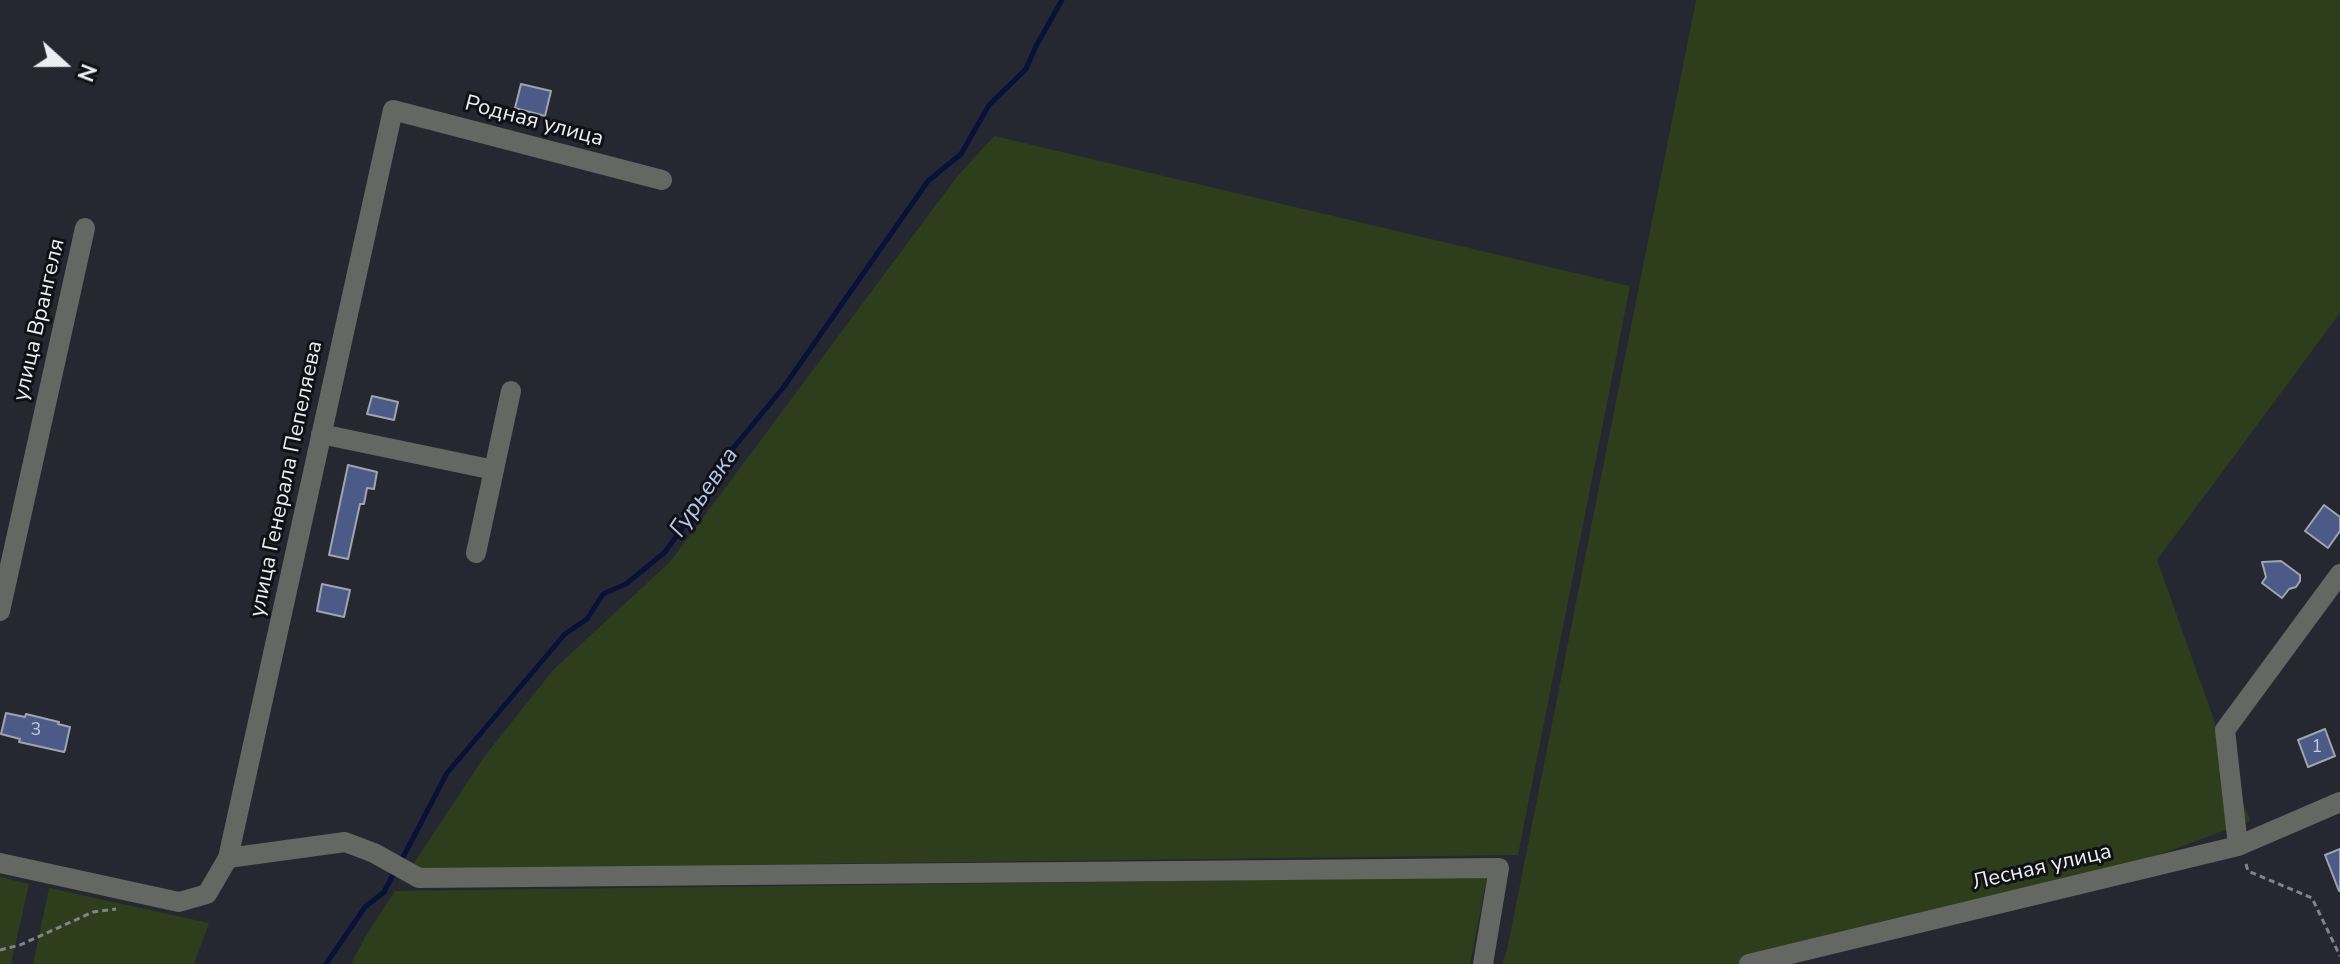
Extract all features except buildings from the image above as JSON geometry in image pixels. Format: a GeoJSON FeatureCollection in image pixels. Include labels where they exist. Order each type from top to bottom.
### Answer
{"type":"FeatureCollection","features":[{"type":"Feature","properties":{"kind":"street","name":"Родная улица"},"geometry":{"type":"LineString","coordinates":[[393,110],[662,180]]}},
{"type":"Feature","properties":{"kind":"street","name":"улица Генерала Пепеляева"},"geometry":{"type":"LineString","coordinates":[[0,863],[179,902],[207,894],[228,858],[393,110]]}},
{"type":"Feature","properties":{"kind":"street","name":"улица Врангеля"},"geometry":{"type":"LineString","coordinates":[[0,611],[85,228]]}},
{"type":"Feature","properties":{"kind":"street"},"geometry":{"type":"LineString","coordinates":[[476,553],[511,391]]}},
{"type":"Feature","properties":{"kind":"street"},"geometry":{"type":"LineString","coordinates":[[321,434],[494,470]]}},
{"type":"Feature","properties":{"kind":"street"},"geometry":{"type":"LineString","coordinates":[[2238,846],[2225,730],[2340,574]]}},
{"type":"Feature","properties":{"kind":"street","name":"Лесная улица"},"geometry":{"type":"LineString","coordinates":[[1749,964],[2238,846],[2340,802]]}},
{"type":"Feature","properties":{"kind":"street"},"geometry":{"type":"LineString","coordinates":[[228,858],[345,842],[374,853],[419,878],[1499,868],[1483,964]]}},
{"type":"Feature","properties":{"kind":"path"},"geometry":{"type":"LineString","coordinates":[[2238,846],[2248,871],[2312,898],[2340,956]]}},
{"type":"Feature","properties":{"kind":"path"},"geometry":{"type":"LineString","coordinates":[[0,950],[20,945],[93,912],[122,908]]}},
{"type":"Feature","properties":{"kind":"green space"},"geometry":{"type":"Polygon","coordinates":[[[1696,0],[2340,0],[2340,313],[2157,560],[2250,821],[2077,885],[1774,964],[1502,964],[1696,0]]]}},
{"type":"Feature","properties":{"kind":"green space"},"geometry":{"type":"Polygon","coordinates":[[[994,136],[1630,286],[1518,855],[410,869],[484,757],[553,670],[670,562],[956,178],[994,136]]]}},
{"type":"Feature","properties":{"kind":"green space"},"geometry":{"type":"Polygon","coordinates":[[[0,877],[29,884],[11,964],[0,964],[0,877]]]}},
{"type":"Feature","properties":{"kind":"green space"},"geometry":{"type":"Polygon","coordinates":[[[1487,877],[1470,964],[351,964],[395,891],[1487,877]]]}},
{"type":"Feature","properties":{"kind":"green space"},"geometry":{"type":"Polygon","coordinates":[[[49,888],[209,923],[194,964],[33,964],[49,888]]]}},
{"type":"Feature","properties":{"kind":"waterway","name":"Гурьевка"},"geometry":{"type":"LineString","coordinates":[[400,863],[447,773],[565,634],[587,619],[603,594],[626,584],[665,552],[706,495],[720,464],[783,388],[928,181],[961,154],[989,105],[1026,69],[1062,0]]}},
{"type":"Feature","properties":{"kind":"waterway","name":"Гурьевка"},"geometry":{"type":"LineString","coordinates":[[326,964],[365,907],[384,892],[395,871]]}}]}
